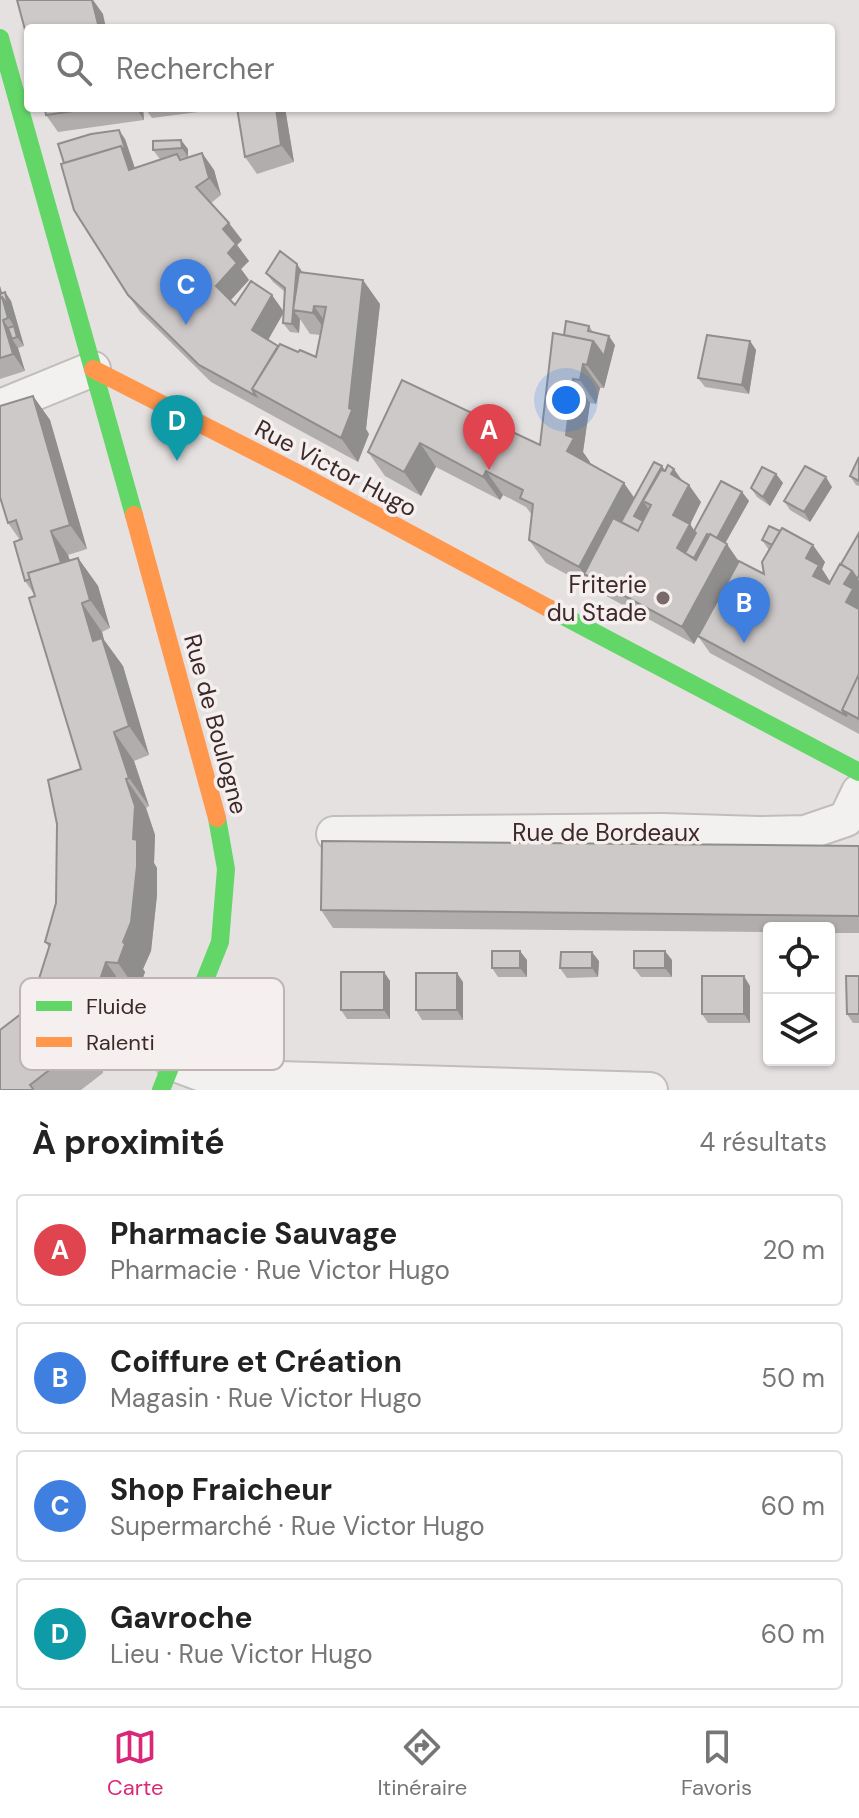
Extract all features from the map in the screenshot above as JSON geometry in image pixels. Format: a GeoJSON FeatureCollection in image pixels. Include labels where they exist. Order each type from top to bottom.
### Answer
{"type":"FeatureCollection","features":[{"type":"Feature","properties":{"kind":"street"},"geometry":{"type":"LineString","coordinates":[[0,38],[93,369],[0,407]]}},
{"type":"Feature","properties":{"kind":"street","name":"Rue Victor Hugo"},"geometry":{"type":"LineString","coordinates":[[93,369],[301,475],[859,772]]}},
{"type":"Feature","properties":{"kind":"street","name":"Rue de Boulogne"},"geometry":{"type":"LineString","coordinates":[[93,369],[216,814],[226,869],[220,942],[206,978]]}},
{"type":"Feature","properties":{"kind":"street","name":"Rue de Bordeaux"},"geometry":{"type":"LineString","coordinates":[[334,834],[805,833],[846,819],[859,792]]}},
{"type":"Feature","properties":{"kind":"street"},"geometry":{"type":"LineString","coordinates":[[167,1077],[650,1090]]}},
{"type":"Feature","properties":{"kind":"building"},"geometry":{"type":"Polygon","coordinates":[[[17,0],[92,0],[98,24],[24,24],[17,0]]]}},
{"type":"Feature","properties":{"kind":"building"},"geometry":{"type":"Polygon","coordinates":[[[238,112],[277,112],[281,145],[245,157],[238,112]]]}},
{"type":"Feature","properties":{"kind":"building"},"geometry":{"type":"Polygon","coordinates":[[[119,130],[127,155],[121,146],[64,163],[58,144],[119,130]]]}},
{"type":"Feature","properties":{"kind":"building"},"geometry":{"type":"Polygon","coordinates":[[[181,140],[182,148],[153,150],[153,141],[181,140]]]}},
{"type":"Feature","properties":{"kind":"building"},"geometry":{"type":"Polygon","coordinates":[[[121,146],[129,170],[177,154],[180,160],[202,153],[209,178],[196,187],[229,223],[223,229],[236,244],[228,253],[237,263],[216,286],[235,305],[251,281],[272,295],[252,330],[278,346],[252,389],[256,396],[199,365],[128,295],[74,210],[61,164],[121,146]]]}},
{"type":"Feature","properties":{"kind":"building"},"geometry":{"type":"Polygon","coordinates":[[[280,251],[297,264],[292,324],[283,323],[285,288],[266,273],[280,251]]]}},
{"type":"Feature","properties":{"kind":"building"},"geometry":{"type":"Polygon","coordinates":[[[299,272],[363,280],[349,408],[352,410],[341,438],[252,389],[280,344],[316,357],[326,307],[314,306],[313,313],[293,310],[299,272]]]}},
{"type":"Feature","properties":{"kind":"building"},"geometry":{"type":"Polygon","coordinates":[[[5,292],[8,305],[0,298],[0,294],[5,292]]]}},
{"type":"Feature","properties":{"kind":"building"},"geometry":{"type":"Polygon","coordinates":[[[0,298],[8,318],[3,320],[13,354],[0,358],[0,298]]]}},
{"type":"Feature","properties":{"kind":"building"},"geometry":{"type":"Polygon","coordinates":[[[566,321],[589,326],[588,331],[609,336],[604,356],[593,341],[564,335],[566,321]]]}},
{"type":"Feature","properties":{"kind":"building"},"geometry":{"type":"Polygon","coordinates":[[[14,326],[17,337],[12,339],[8,328],[14,326]]]}},
{"type":"Feature","properties":{"kind":"building"},"geometry":{"type":"Polygon","coordinates":[[[553,333],[593,341],[580,380],[573,379],[566,435],[574,438],[567,451],[624,483],[579,567],[529,540],[533,504],[520,498],[523,490],[486,471],[483,477],[420,443],[404,472],[368,452],[402,380],[540,445],[553,333]]]}},
{"type":"Feature","properties":{"kind":"building"},"geometry":{"type":"Polygon","coordinates":[[[707,335],[750,341],[742,385],[698,378],[707,335]]]}},
{"type":"Feature","properties":{"kind":"building"},"geometry":{"type":"Polygon","coordinates":[[[33,396],[70,525],[51,531],[61,563],[28,573],[30,579],[25,581],[14,542],[22,539],[16,520],[8,523],[0,497],[0,406],[33,396]]]}},
{"type":"Feature","properties":{"kind":"building"},"geometry":{"type":"Polygon","coordinates":[[[859,457],[859,481],[850,476],[859,457]]]}},
{"type":"Feature","properties":{"kind":"building"},"geometry":{"type":"Polygon","coordinates":[[[654,462],[662,466],[634,516],[643,521],[638,531],[621,522],[654,462]]]}},
{"type":"Feature","properties":{"kind":"building"},"geometry":{"type":"Polygon","coordinates":[[[668,465],[674,469],[671,474],[689,485],[673,515],[690,524],[677,548],[696,560],[710,534],[727,544],[682,627],[584,574],[613,518],[638,531],[651,505],[643,501],[661,470],[665,471],[668,465]]]}},
{"type":"Feature","properties":{"kind":"building"},"geometry":{"type":"Polygon","coordinates":[[[805,466],[826,477],[804,512],[784,501],[805,466]]]}},
{"type":"Feature","properties":{"kind":"building"},"geometry":{"type":"Polygon","coordinates":[[[762,467],[776,474],[763,497],[751,488],[762,467]]]}},
{"type":"Feature","properties":{"kind":"building"},"geometry":{"type":"Polygon","coordinates":[[[721,481],[742,492],[717,538],[707,534],[694,558],[685,553],[721,481]]]}},
{"type":"Feature","properties":{"kind":"building"},"geometry":{"type":"Polygon","coordinates":[[[769,526],[780,531],[772,545],[762,540],[769,526]]]}},
{"type":"Feature","properties":{"kind":"building"},"geometry":{"type":"Polygon","coordinates":[[[782,528],[813,545],[806,558],[819,565],[813,576],[829,584],[840,564],[852,571],[844,584],[853,589],[846,602],[859,609],[859,674],[842,710],[847,716],[698,636],[739,561],[764,574],[762,562],[782,528]]]}},
{"type":"Feature","properties":{"kind":"building"},"geometry":{"type":"Polygon","coordinates":[[[859,533],[857,579],[852,571],[841,564],[859,533]]]}},
{"type":"Feature","properties":{"kind":"building"},"geometry":{"type":"Polygon","coordinates":[[[78,558],[90,600],[82,603],[93,641],[102,638],[129,726],[114,732],[135,806],[133,839],[137,840],[137,866],[131,922],[118,963],[106,962],[101,978],[39,978],[50,944],[45,942],[56,903],[57,824],[48,780],[81,769],[29,598],[35,596],[28,573],[78,558]]]}},
{"type":"Feature","properties":{"kind":"building"},"geometry":{"type":"Polygon","coordinates":[[[859,674],[859,719],[842,710],[859,674]]]}},
{"type":"Feature","properties":{"kind":"building"},"geometry":{"type":"Polygon","coordinates":[[[322,841],[859,846],[859,916],[321,910],[322,841]]]}},
{"type":"Feature","properties":{"kind":"building"},"geometry":{"type":"Polygon","coordinates":[[[492,951],[520,951],[520,968],[492,968],[492,951]]]}},
{"type":"Feature","properties":{"kind":"building"},"geometry":{"type":"Polygon","coordinates":[[[634,951],[665,951],[665,968],[634,968],[634,951]]]}},
{"type":"Feature","properties":{"kind":"building"},"geometry":{"type":"Polygon","coordinates":[[[561,952],[592,952],[592,968],[560,968],[561,952]]]}},
{"type":"Feature","properties":{"kind":"building"},"geometry":{"type":"Polygon","coordinates":[[[341,972],[384,972],[384,1010],[341,1010],[341,972]]]}},
{"type":"Feature","properties":{"kind":"building"},"geometry":{"type":"Polygon","coordinates":[[[416,973],[457,973],[457,1010],[416,1010],[416,973]]]}},
{"type":"Feature","properties":{"kind":"building"},"geometry":{"type":"Polygon","coordinates":[[[702,976],[744,976],[744,1014],[702,1014],[702,976]]]}},
{"type":"Feature","properties":{"kind":"building"},"geometry":{"type":"Polygon","coordinates":[[[846,976],[859,976],[859,1014],[847,1014],[846,976]]]}},
{"type":"Feature","properties":{"kind":"building"},"geometry":{"type":"Polygon","coordinates":[[[20,1015],[20,1070],[49,1070],[30,1085],[32,1090],[0,1090],[0,1030],[20,1015]]]}},
{"type":"Feature","properties":{"kind":"traffic: fast"},"geometry":{"type":"LineString","coordinates":[[0,38],[134,515]]}},
{"type":"Feature","properties":{"kind":"traffic: fast"},"geometry":{"type":"LineString","coordinates":[[550,609],[859,772]]}},
{"type":"Feature","properties":{"kind":"traffic: fast"},"geometry":{"type":"LineString","coordinates":[[206,978],[220,942],[226,869],[217,818]]}},
{"type":"Feature","properties":{"kind":"traffic: fast"},"geometry":{"type":"LineString","coordinates":[[161,1090],[169,1070]]}},
{"type":"Feature","properties":{"kind":"traffic: slow"},"geometry":{"type":"LineString","coordinates":[[93,369],[301,475],[550,609]]}},
{"type":"Feature","properties":{"kind":"traffic: slow"},"geometry":{"type":"LineString","coordinates":[[134,515],[217,818]]}},
{"type":"Feature","properties":{"kind":"place","name":"Shop Fraicheur"},"geometry":{"type":"Point","coordinates":[186,325]}},
{"type":"Feature","properties":{"kind":"place","name":"Gavroche"},"geometry":{"type":"Point","coordinates":[177,461]}},
{"type":"Feature","properties":{"kind":"place","name":"Pharmacie Sauvage"},"geometry":{"type":"Point","coordinates":[489,470]}},
{"type":"Feature","properties":{"kind":"place","name":"Friterie du Stade"},"geometry":{"type":"Point","coordinates":[663,598]}},
{"type":"Feature","properties":{"kind":"place","name":"Coiffure et Création"},"geometry":{"type":"Point","coordinates":[744,643]}}]}
